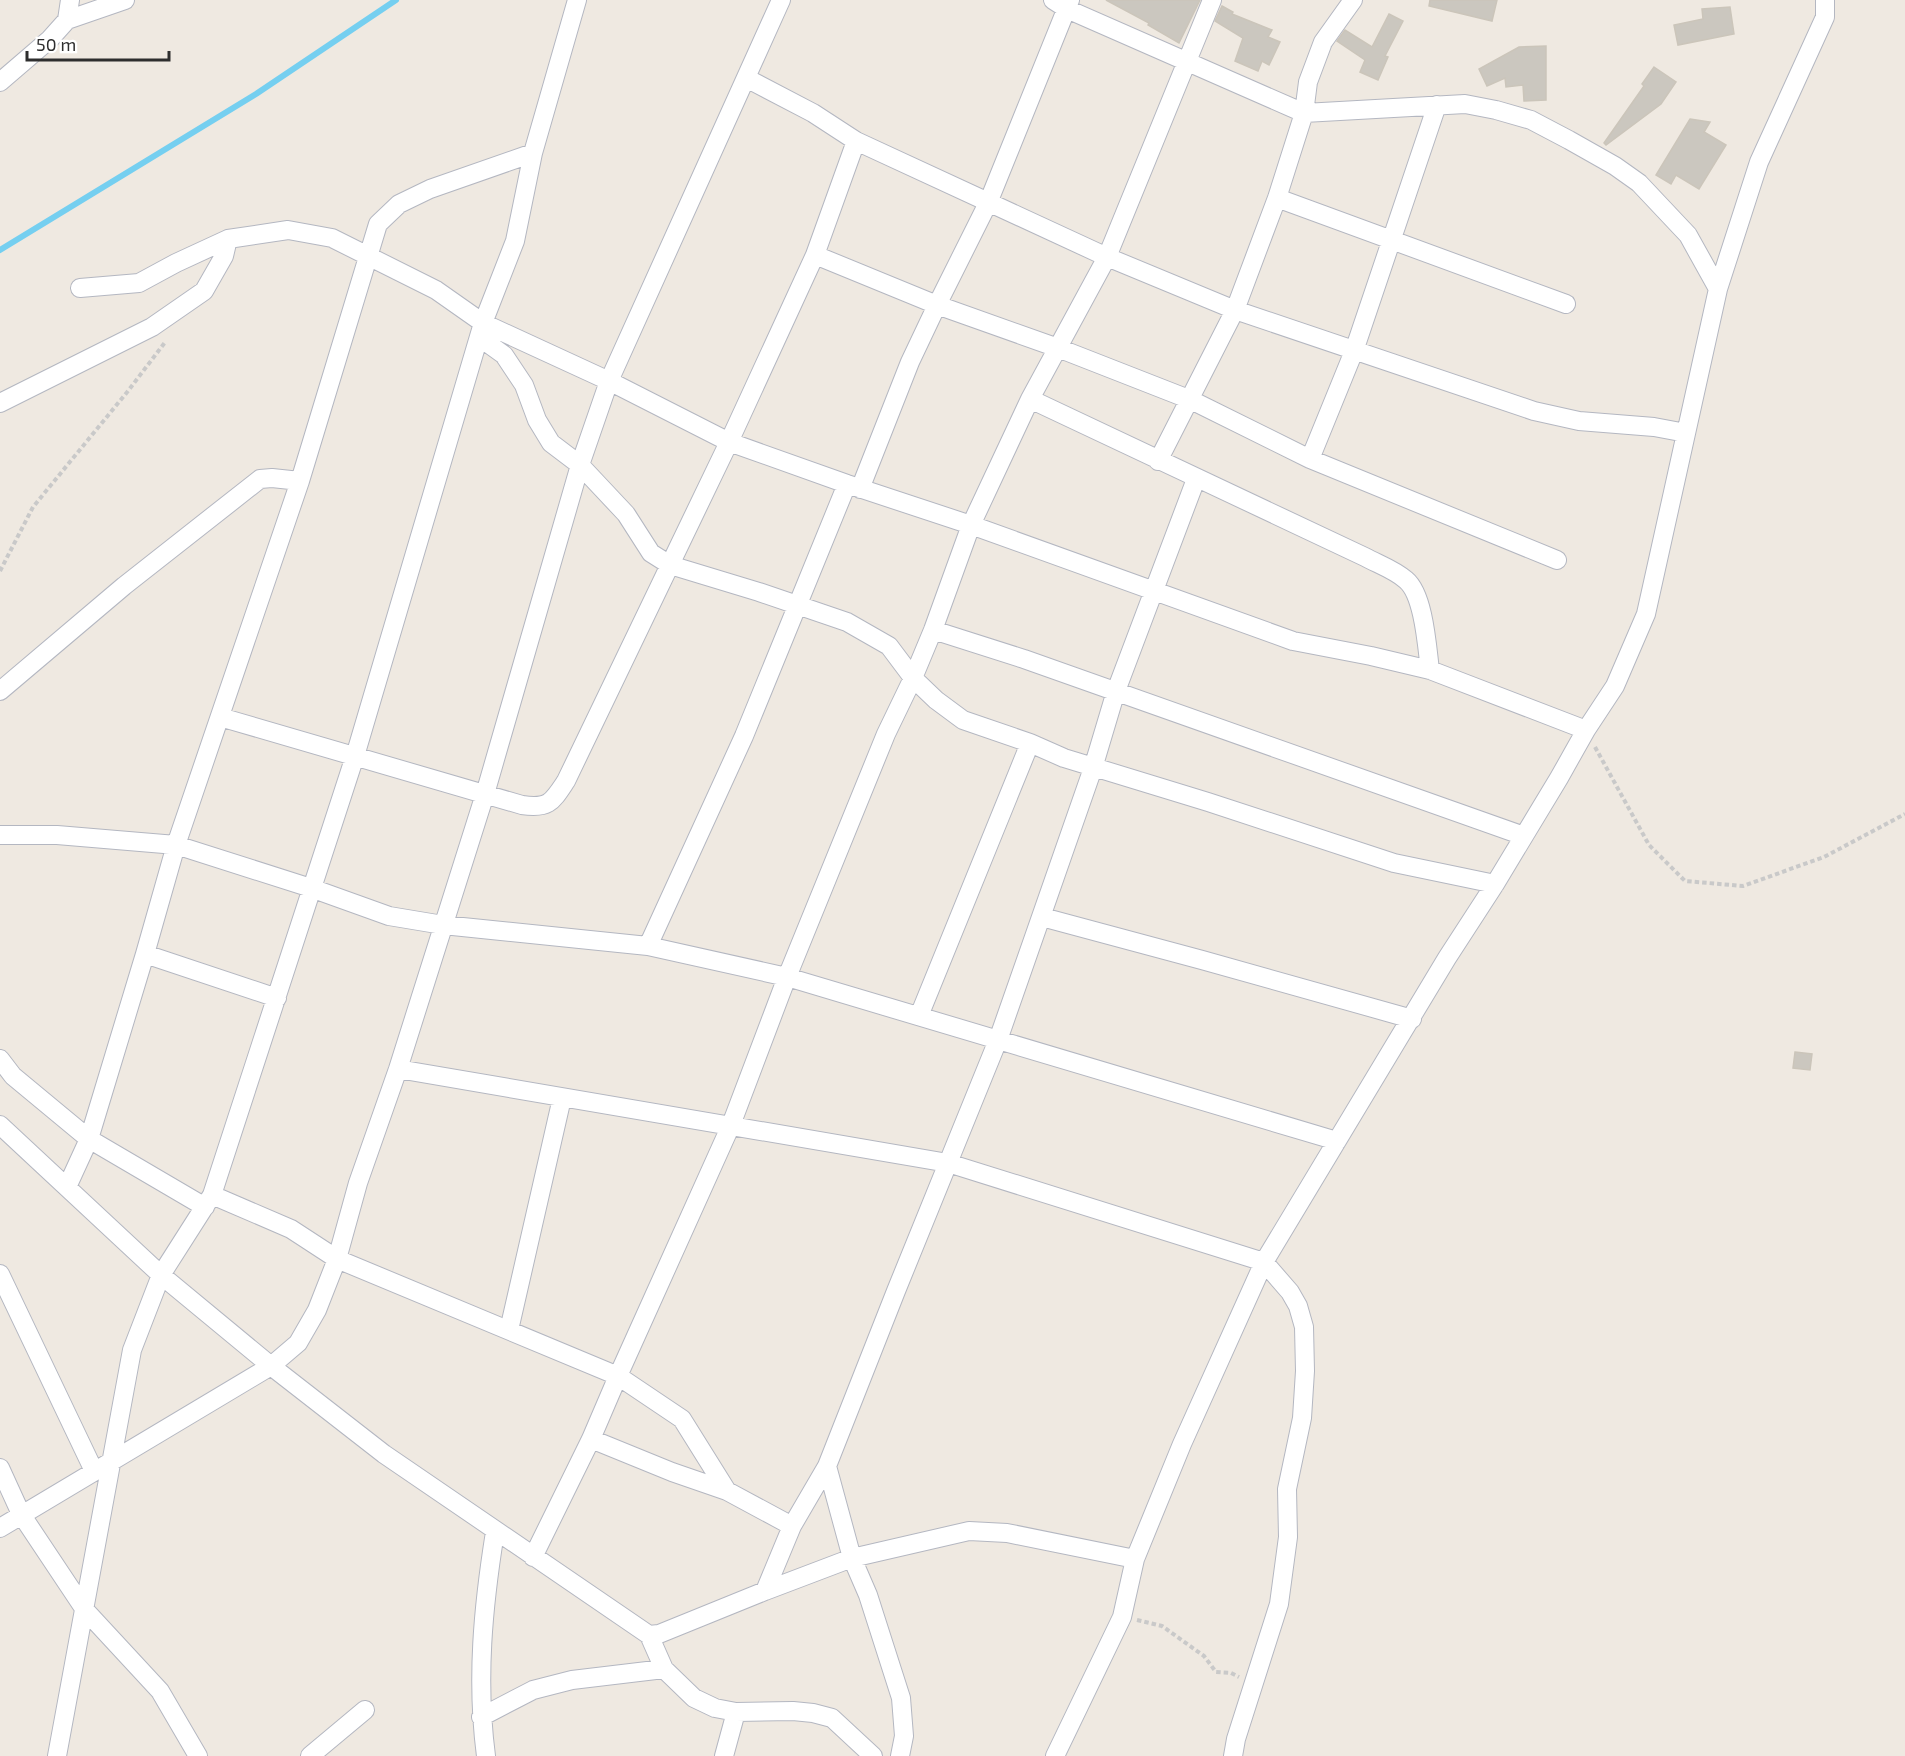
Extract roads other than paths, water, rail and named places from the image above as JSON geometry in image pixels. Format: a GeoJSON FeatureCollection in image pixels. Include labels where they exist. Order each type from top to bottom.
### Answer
{"type":"FeatureCollection","features":[{"type":"Feature","properties":{"kind":"street"},"geometry":{"type":"LineString","coordinates":[[67,20],[70,0]]}},
{"type":"Feature","properties":{"kind":"street"},"geometry":{"type":"LineString","coordinates":[[0,82],[50,39],[67,20],[125,0]]}},
{"type":"Feature","properties":{"kind":"street"},"geometry":{"type":"LineString","coordinates":[[57,1756],[132,1350],[161,1275],[209,1201],[277,998],[355,756],[481,330],[515,241],[533,153],[576,0],[583,0]]}},
{"type":"Feature","properties":{"kind":"street"},"geometry":{"type":"LineString","coordinates":[[0,1528],[272,1366],[298,1343],[317,1310],[338,1259],[358,1183],[398,1069],[485,794],[580,465],[609,381],[781,0]]}},
{"type":"Feature","properties":{"kind":"street"},"geometry":{"type":"LineString","coordinates":[[533,1557],[591,1439],[730,1125],[787,977],[886,734],[933,630],[971,525],[1030,399],[1107,256],[1212,0]]}},
{"type":"Feature","properties":{"kind":"street"},"geometry":{"type":"LineString","coordinates":[[1158,461],[1235,310],[1304,113],[1308,82],[1323,42],[1353,0]]}},
{"type":"Feature","properties":{"kind":"street"},"geometry":{"type":"LineString","coordinates":[[1055,1756],[1122,1617],[1135,1559],[1182,1444],[1264,1262],[1447,958],[1495,884],[1586,730],[1615,686],[1646,614],[1718,289],[1760,162],[1825,17],[1826,0]]}},
{"type":"Feature","properties":{"kind":"street"},"geometry":{"type":"LineString","coordinates":[[648,946],[744,736],[797,604],[937,305],[988,203],[1063,3],[1304,113],[1465,104],[1531,120],[1615,166],[1639,183],[1688,235],[1718,289]]}},
{"type":"Feature","properties":{"kind":"street"},"geometry":{"type":"LineString","coordinates":[[746,78],[813,113],[856,141],[988,203],[1235,310],[1534,411],[1579,421],[1654,427],[1686,433]]}},
{"type":"Feature","properties":{"kind":"street"},"geometry":{"type":"LineString","coordinates":[[1310,459],[1354,351],[1437,105]]}},
{"type":"Feature","properties":{"kind":"street"},"geometry":{"type":"LineString","coordinates":[[220,717],[485,794],[540,807],[553,801],[566,781],[670,565],[815,255],[856,141]]}},
{"type":"Feature","properties":{"kind":"street"},"geometry":{"type":"LineString","coordinates":[[66,1187],[89,1139],[176,845],[300,481],[378,224],[399,204],[430,189],[533,153]]}},
{"type":"Feature","properties":{"kind":"street"},"geometry":{"type":"LineString","coordinates":[[1276,198],[1566,304]]}},
{"type":"Feature","properties":{"kind":"street"},"geometry":{"type":"LineString","coordinates":[[80,288],[139,283],[228,239],[288,230],[332,238],[436,290],[481,330],[504,355],[524,385],[537,420],[551,443],[580,465],[626,514],[651,553],[670,565],[797,604],[846,622],[889,646],[913,678],[936,700],[963,720],[1093,768],[1208,802],[1394,864],[1495,884]]}},
{"type":"Feature","properties":{"kind":"street"},"geometry":{"type":"LineString","coordinates":[[0,403],[152,327],[204,291],[224,256],[228,239]]}},
{"type":"Feature","properties":{"kind":"street"},"geometry":{"type":"LineString","coordinates":[[815,255],[937,305],[1058,348],[1191,400],[1310,459],[1557,560]]}},
{"type":"Feature","properties":{"kind":"street"},"geometry":{"type":"LineString","coordinates":[[481,330],[609,381],[729,442],[971,525],[1293,641],[1430,670],[1586,730]]}},
{"type":"Feature","properties":{"kind":"street"},"geometry":{"type":"LineString","coordinates":[[1030,399],[1365,557],[1408,581],[1420,605],[1430,670]]}},
{"type":"Feature","properties":{"kind":"street"},"geometry":{"type":"LineString","coordinates":[[0,691],[124,586],[260,479],[300,481]]}},
{"type":"Feature","properties":{"kind":"street"},"geometry":{"type":"LineString","coordinates":[[765,1591],[792,1526],[827,1466],[998,1040],[1093,768],[1116,691],[1196,479]]}},
{"type":"Feature","properties":{"kind":"street"},"geometry":{"type":"LineString","coordinates":[[933,630],[1116,691],[1524,836]]}},
{"type":"Feature","properties":{"kind":"street"},"geometry":{"type":"LineString","coordinates":[[919,1016],[1030,743]]}},
{"type":"Feature","properties":{"kind":"street"},"geometry":{"type":"LineString","coordinates":[[0,835],[57,835],[176,845],[311,888],[389,916],[443,925],[648,946],[787,977],[1337,1142]]}},
{"type":"Feature","properties":{"kind":"street"},"geometry":{"type":"LineString","coordinates":[[1042,917],[1412,1019]]}},
{"type":"Feature","properties":{"kind":"street"},"geometry":{"type":"LineString","coordinates":[[145,954],[277,998]]}},
{"type":"Feature","properties":{"kind":"street"},"geometry":{"type":"LineString","coordinates":[[0,1059],[13,1076],[89,1139],[209,1201],[291,1229],[338,1259],[618,1376],[682,1419],[727,1491]]}},
{"type":"Feature","properties":{"kind":"street"},"geometry":{"type":"LineString","coordinates":[[398,1069],[948,1163],[1264,1262],[1290,1292],[1298,1306],[1304,1327],[1305,1371],[1302,1418],[1287,1489],[1288,1537],[1279,1604],[1236,1739],[1233,1756]]}},
{"type":"Feature","properties":{"kind":"street"},"geometry":{"type":"LineString","coordinates":[[509,1330],[562,1098]]}},
{"type":"Feature","properties":{"kind":"street"},"geometry":{"type":"LineString","coordinates":[[0,1125],[161,1275],[272,1366],[384,1454],[648,1635],[664,1670],[694,1698],[715,1708],[736,1712],[793,1711],[831,1718],[873,1756]]}},
{"type":"Feature","properties":{"kind":"street"},"geometry":{"type":"LineString","coordinates":[[0,1274],[94,1471]]}},
{"type":"Feature","properties":{"kind":"street"},"geometry":{"type":"LineString","coordinates":[[591,1439],[672,1472],[727,1491],[792,1526]]}},
{"type":"Feature","properties":{"kind":"street"},"geometry":{"type":"LineString","coordinates":[[827,1466],[852,1558],[868,1595],[901,1698],[904,1736],[900,1756]]}},
{"type":"Feature","properties":{"kind":"street"},"geometry":{"type":"LineString","coordinates":[[0,1468],[21,1514],[85,1610],[160,1691],[198,1756]]}},
{"type":"Feature","properties":{"kind":"street"},"geometry":{"type":"LineString","coordinates":[[486,1756],[481,1717],[480,1655],[487,1581],[495,1532]]}},
{"type":"Feature","properties":{"kind":"street"},"geometry":{"type":"LineString","coordinates":[[648,1635],[659,1634],[852,1558],[969,1532],[1007,1533],[1135,1559]]}},
{"type":"Feature","properties":{"kind":"street"},"geometry":{"type":"LineString","coordinates":[[481,1717],[533,1690],[572,1680],[664,1670]]}},
{"type":"Feature","properties":{"kind":"street"},"geometry":{"type":"LineString","coordinates":[[310,1756],[365,1710]]}},
{"type":"Feature","properties":{"kind":"street"},"geometry":{"type":"LineString","coordinates":[[724,1756],[736,1712]]}},
{"type":"Feature","properties":{"kind":"waterway"},"geometry":{"type":"LineString","coordinates":[[0,250],[256,94],[396,0]]}}]}
